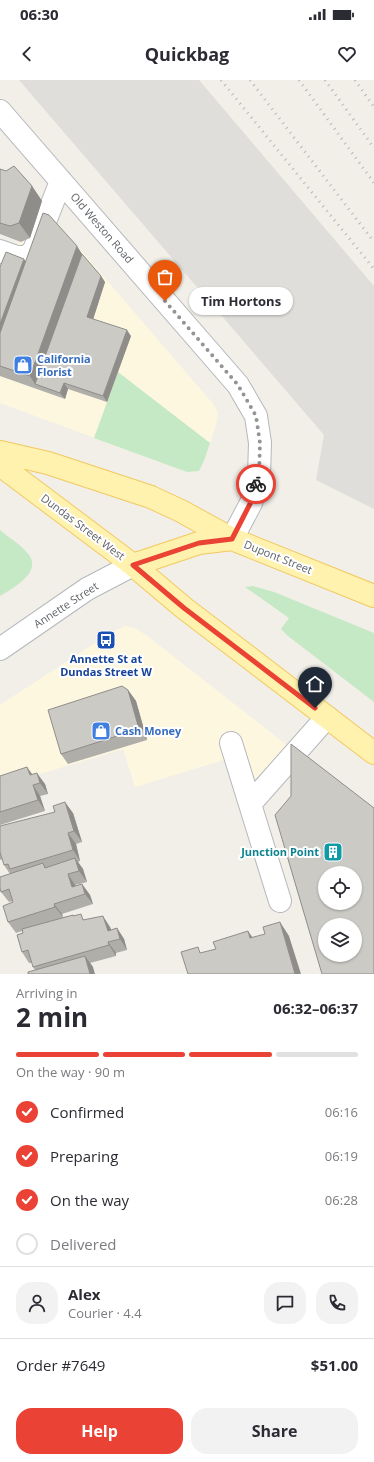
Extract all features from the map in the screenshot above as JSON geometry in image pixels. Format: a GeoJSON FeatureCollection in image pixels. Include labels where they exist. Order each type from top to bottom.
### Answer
{"type":"FeatureCollection","features":[{"type":"Feature","properties":{"kind":"main road"},"geometry":{"type":"LineString","coordinates":[[0,452],[48,463],[151,498],[181,511],[232,539]]}},
{"type":"Feature","properties":{"kind":"main road","name":"Dundas Street West"},"geometry":{"type":"LineString","coordinates":[[0,465],[133,565],[184,608],[374,753]]}},
{"type":"Feature","properties":{"kind":"main road","name":"Dupont Street"},"geometry":{"type":"LineString","coordinates":[[133,565],[199,543],[232,539],[374,596]]}},
{"type":"Feature","properties":{"kind":"street","name":"Old Weston Road"},"geometry":{"type":"LineString","coordinates":[[0,111],[238,385],[256,416],[260,443],[259,476],[251,502],[232,539]]}},
{"type":"Feature","properties":{"kind":"street"},"geometry":{"type":"LineString","coordinates":[[0,251],[17,257],[27,257],[34,250],[61,181]]}},
{"type":"Feature","properties":{"kind":"street","name":"Annette Street"},"geometry":{"type":"LineString","coordinates":[[0,649],[87,589],[133,565]]}},
{"type":"Feature","properties":{"kind":"street"},"geometry":{"type":"LineString","coordinates":[[250,804],[327,716]]}},
{"type":"Feature","properties":{"kind":"street"},"geometry":{"type":"LineString","coordinates":[[231,743],[280,901]]}},
{"type":"Feature","properties":{"kind":"shaded area"},"geometry":{"type":"Polygon","coordinates":[[[19,80],[199,80],[374,286],[374,509],[316,480],[324,435],[19,80]]]}},
{"type":"Feature","properties":{"kind":"shaded area"},"geometry":{"type":"Polygon","coordinates":[[[54,219],[214,405],[218,413],[216,425],[204,461],[199,471],[187,472],[0,403],[0,256],[54,219]]]}},
{"type":"Feature","properties":{"kind":"shaded area"},"geometry":{"type":"Polygon","coordinates":[[[125,626],[134,628],[146,635],[288,746],[254,787],[227,759],[135,787],[123,749],[0,786],[0,705],[112,632],[125,626]]]}},
{"type":"Feature","properties":{"kind":"green space"},"geometry":{"type":"Polygon","coordinates":[[[118,372],[210,443],[199,471],[187,472],[94,438],[118,372]]]}},
{"type":"Feature","properties":{"kind":"green space"},"geometry":{"type":"Polygon","coordinates":[[[0,530],[23,548],[29,555],[32,562],[32,568],[24,580],[0,596],[0,530]]]}},
{"type":"Feature","properties":{"kind":"green space"},"geometry":{"type":"Polygon","coordinates":[[[253,586],[274,592],[374,633],[374,702],[288,636],[281,629],[289,618],[245,587],[253,586]]]}},
{"type":"Feature","properties":{"kind":"building"},"geometry":{"type":"Polygon","coordinates":[[[14,166],[32,186],[19,223],[10,226],[0,223],[0,169],[6,171],[14,166]]]}},
{"type":"Feature","properties":{"kind":"building"},"geometry":{"type":"Polygon","coordinates":[[[43,213],[49,215],[77,246],[30,376],[0,366],[0,333],[43,213]]]}},
{"type":"Feature","properties":{"kind":"building"},"geometry":{"type":"Polygon","coordinates":[[[6,252],[24,259],[0,324],[0,267],[6,252]]]}},
{"type":"Feature","properties":{"kind":"building"},"geometry":{"type":"Polygon","coordinates":[[[82,254],[101,276],[87,317],[127,330],[103,396],[64,383],[60,393],[35,384],[82,254]]]}},
{"type":"Feature","properties":{"kind":"building","name":"Cash Money"},"geometry":{"type":"Polygon","coordinates":[[[122,686],[128,690],[139,729],[61,754],[48,710],[122,686]]]}},
{"type":"Feature","properties":{"kind":"building","name":"Junction Point"},"geometry":{"type":"Polygon","coordinates":[[[291,744],[374,808],[374,974],[322,974],[318,962],[362,962],[362,918],[318,918],[318,960],[275,815],[291,796],[291,744]]]}},
{"type":"Feature","properties":{"kind":"building"},"geometry":{"type":"Polygon","coordinates":[[[27,767],[30,775],[37,773],[40,783],[33,785],[38,800],[0,812],[0,776],[27,767]]]}},
{"type":"Feature","properties":{"kind":"building"},"geometry":{"type":"Polygon","coordinates":[[[65,802],[74,831],[68,833],[73,850],[10,869],[8,864],[4,865],[0,852],[0,826],[55,812],[53,806],[65,802]]]}},
{"type":"Feature","properties":{"kind":"building"},"geometry":{"type":"Polygon","coordinates":[[[75,858],[79,871],[68,874],[72,887],[82,884],[85,894],[54,904],[55,907],[8,922],[3,906],[13,902],[9,889],[1,892],[0,877],[43,863],[45,868],[75,858]]]}},
{"type":"Feature","properties":{"kind":"building"},"geometry":{"type":"Polygon","coordinates":[[[81,914],[83,920],[103,916],[108,931],[117,928],[120,939],[108,942],[109,945],[33,967],[28,950],[22,952],[17,935],[23,933],[22,929],[81,914]]]}},
{"type":"Feature","properties":{"kind":"building"},"geometry":{"type":"Polygon","coordinates":[[[280,922],[295,974],[188,974],[181,952],[198,947],[200,953],[216,949],[213,942],[248,931],[250,938],[265,934],[263,927],[280,922]]]}},
{"type":"Feature","properties":{"kind":"building"},"geometry":{"type":"Polygon","coordinates":[[[85,956],[90,974],[28,974],[28,972],[85,956]]]}},
{"type":"Feature","properties":{"kind":"railway"},"geometry":{"type":"LineString","coordinates":[[221,80],[374,269]]}},
{"type":"Feature","properties":{"kind":"railway"},"geometry":{"type":"LineString","coordinates":[[250,80],[374,242]]}},
{"type":"Feature","properties":{"kind":"railway"},"geometry":{"type":"LineString","coordinates":[[299,80],[374,183]]}},
{"type":"Feature","properties":{"kind":"railway"},"geometry":{"type":"LineString","coordinates":[[325,80],[374,148]]}},
{"type":"Feature","properties":{"kind":"railway"},"geometry":{"type":"LineString","coordinates":[[355,80],[374,107]]}},
{"type":"Feature","properties":{"kind":"way so far"},"geometry":{"type":"LineString","coordinates":[[165,301],[238,385],[256,416],[260,443],[259,476],[256,484]]}},
{"type":"Feature","properties":{"kind":"place","name":"Tim Hortons"},"geometry":{"type":"Point","coordinates":[165,301]}},
{"type":"Feature","properties":{"kind":"place","name":"California Florist"},"geometry":{"type":"Point","coordinates":[23,365]}},
{"type":"Feature","properties":{"kind":"place","name":"Annette St at Dundas Street W"},"geometry":{"type":"Point","coordinates":[106,640]}},
{"type":"Feature","properties":{"kind":"place","name":"Cash Money"},"geometry":{"type":"Point","coordinates":[101,731]}},
{"type":"Feature","properties":{"kind":"place","name":"Junction Point"},"geometry":{"type":"Point","coordinates":[333,852]}},
{"type":"Feature","properties":{"kind":"route"},"geometry":{"type":"LineString","coordinates":[[256,484],[251,502],[232,539],[199,543],[133,565],[184,608],[315,708]]}}]}
